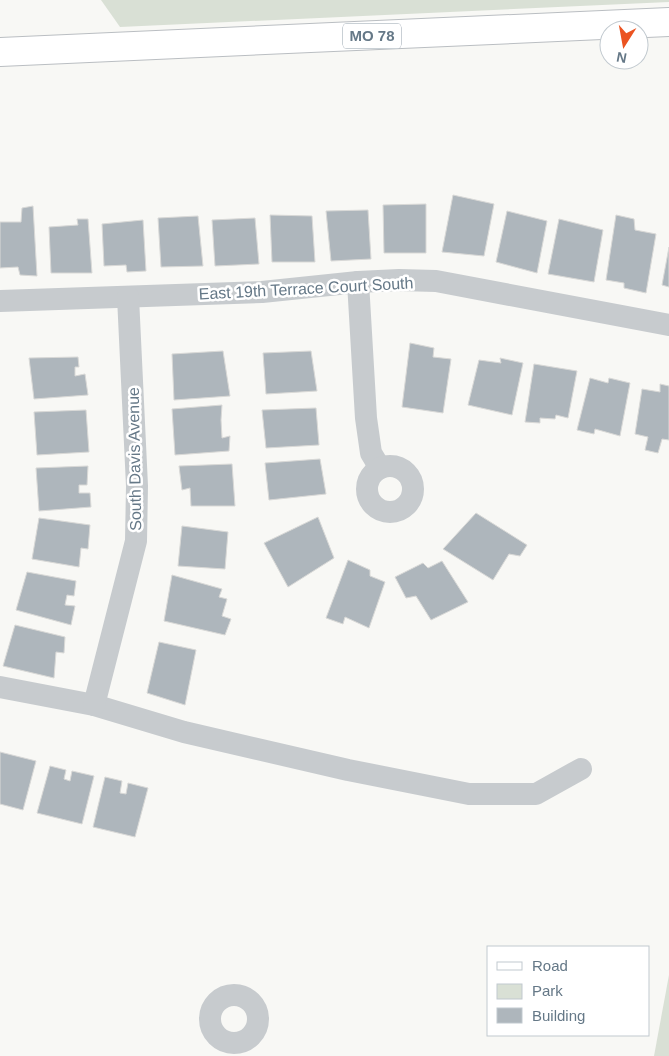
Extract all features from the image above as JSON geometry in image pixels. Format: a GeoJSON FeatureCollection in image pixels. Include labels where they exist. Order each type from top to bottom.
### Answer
{"type":"FeatureCollection","features":[{"type":"Feature","properties":{"kind":"main road","name":"MO 78"},"geometry":{"type":"LineString","coordinates":[[0,52],[669,22]]}},
{"type":"Feature","properties":{"kind":"street","name":"East 19th Terrace Court South"},"geometry":{"type":"LineString","coordinates":[[0,301],[262,292],[358,282],[436,281],[669,325]]}},
{"type":"Feature","properties":{"kind":"street"},"geometry":{"type":"LineString","coordinates":[[358,282],[366,418],[371,452],[380,468]]}},
{"type":"Feature","properties":{"kind":"street","name":"South Davis Avenue"},"geometry":{"type":"LineString","coordinates":[[94,706],[136,541],[137,486],[128,297]]}},
{"type":"Feature","properties":{"kind":"street"},"geometry":{"type":"LineString","coordinates":[[0,687],[94,706],[184,732],[348,770],[469,794],[536,794],[581,769]]}},
{"type":"Feature","properties":{"kind":"green space"},"geometry":{"type":"Polygon","coordinates":[[[101,0],[669,0],[669,2],[120,27],[101,0]]]}},
{"type":"Feature","properties":{"kind":"green space"},"geometry":{"type":"Polygon","coordinates":[[[669,975],[669,1056],[654,1056],[669,975]]]}},
{"type":"Feature","properties":{"kind":"building"},"geometry":{"type":"Polygon","coordinates":[[[453,195],[494,204],[484,256],[442,252],[453,195]]]}},
{"type":"Feature","properties":{"kind":"building"},"geometry":{"type":"Polygon","coordinates":[[[426,204],[426,253],[384,253],[383,205],[426,204]]]}},
{"type":"Feature","properties":{"kind":"building"},"geometry":{"type":"Polygon","coordinates":[[[33,206],[37,276],[20,275],[18,267],[0,268],[0,222],[21,222],[22,208],[33,206]]]}},
{"type":"Feature","properties":{"kind":"building"},"geometry":{"type":"Polygon","coordinates":[[[368,210],[371,259],[331,261],[326,211],[368,210]]]}},
{"type":"Feature","properties":{"kind":"building"},"geometry":{"type":"Polygon","coordinates":[[[507,211],[547,221],[537,273],[496,262],[507,211]]]}},
{"type":"Feature","properties":{"kind":"building"},"geometry":{"type":"Polygon","coordinates":[[[270,215],[312,216],[315,262],[272,262],[270,215]]]}},
{"type":"Feature","properties":{"kind":"building"},"geometry":{"type":"Polygon","coordinates":[[[616,215],[634,219],[635,230],[656,234],[646,293],[624,288],[624,283],[606,280],[616,215]]]}},
{"type":"Feature","properties":{"kind":"building"},"geometry":{"type":"Polygon","coordinates":[[[198,216],[203,266],[161,267],[158,218],[198,216]]]}},
{"type":"Feature","properties":{"kind":"building"},"geometry":{"type":"Polygon","coordinates":[[[255,218],[259,264],[215,266],[212,220],[255,218]]]}},
{"type":"Feature","properties":{"kind":"building"},"geometry":{"type":"Polygon","coordinates":[[[77,219],[88,219],[92,273],[51,273],[49,227],[78,225],[77,219]]]}},
{"type":"Feature","properties":{"kind":"building"},"geometry":{"type":"Polygon","coordinates":[[[559,219],[603,230],[594,282],[548,274],[559,219]]]}},
{"type":"Feature","properties":{"kind":"building"},"geometry":{"type":"Polygon","coordinates":[[[143,220],[146,271],[127,272],[126,265],[104,266],[102,224],[143,220]]]}},
{"type":"Feature","properties":{"kind":"building"},"geometry":{"type":"Polygon","coordinates":[[[669,247],[669,287],[662,285],[669,247]]]}},
{"type":"Feature","properties":{"kind":"building"},"geometry":{"type":"Polygon","coordinates":[[[410,343],[434,348],[433,357],[451,359],[443,413],[402,407],[410,343]]]}},
{"type":"Feature","properties":{"kind":"building"},"geometry":{"type":"Polygon","coordinates":[[[223,351],[230,396],[174,400],[172,354],[223,351]]]}},
{"type":"Feature","properties":{"kind":"building"},"geometry":{"type":"Polygon","coordinates":[[[311,351],[317,391],[266,394],[263,353],[311,351]]]}},
{"type":"Feature","properties":{"kind":"building"},"geometry":{"type":"Polygon","coordinates":[[[78,357],[79,367],[75,367],[75,376],[85,374],[88,395],[34,399],[29,358],[78,357]]]}},
{"type":"Feature","properties":{"kind":"building"},"geometry":{"type":"Polygon","coordinates":[[[500,358],[523,363],[512,415],[468,405],[479,360],[501,363],[500,358]]]}},
{"type":"Feature","properties":{"kind":"building"},"geometry":{"type":"Polygon","coordinates":[[[534,364],[577,371],[568,418],[556,415],[555,419],[540,418],[540,423],[525,422],[534,364]]]}},
{"type":"Feature","properties":{"kind":"building"},"geometry":{"type":"Polygon","coordinates":[[[590,378],[608,383],[609,378],[630,383],[620,436],[595,429],[594,434],[577,430],[590,378]]]}},
{"type":"Feature","properties":{"kind":"building"},"geometry":{"type":"Polygon","coordinates":[[[660,384],[669,386],[669,440],[662,439],[658,453],[645,450],[648,437],[635,434],[642,389],[660,392],[660,384]]]}},
{"type":"Feature","properties":{"kind":"building"},"geometry":{"type":"Polygon","coordinates":[[[222,405],[222,438],[230,436],[229,451],[175,455],[172,409],[222,405]]]}},
{"type":"Feature","properties":{"kind":"building"},"geometry":{"type":"Polygon","coordinates":[[[316,408],[319,445],[266,448],[262,410],[316,408]]]}},
{"type":"Feature","properties":{"kind":"building"},"geometry":{"type":"Polygon","coordinates":[[[86,410],[89,452],[37,455],[34,412],[86,410]]]}},
{"type":"Feature","properties":{"kind":"building"},"geometry":{"type":"Polygon","coordinates":[[[320,459],[326,494],[269,500],[265,463],[320,459]]]}},
{"type":"Feature","properties":{"kind":"building"},"geometry":{"type":"Polygon","coordinates":[[[232,464],[235,506],[191,506],[190,488],[182,490],[179,466],[232,464]]]}},
{"type":"Feature","properties":{"kind":"building"},"geometry":{"type":"Polygon","coordinates":[[[88,466],[87,485],[79,485],[79,493],[90,493],[91,507],[39,511],[36,468],[88,466]]]}},
{"type":"Feature","properties":{"kind":"building"},"geometry":{"type":"Polygon","coordinates":[[[476,513],[527,545],[520,556],[509,554],[493,580],[443,549],[476,513]]]}},
{"type":"Feature","properties":{"kind":"building"},"geometry":{"type":"Polygon","coordinates":[[[318,517],[334,558],[288,587],[264,543],[318,517]]]}},
{"type":"Feature","properties":{"kind":"building"},"geometry":{"type":"Polygon","coordinates":[[[39,518],[90,525],[88,549],[81,548],[79,567],[32,559],[39,518]]]}},
{"type":"Feature","properties":{"kind":"building"},"geometry":{"type":"Polygon","coordinates":[[[182,526],[228,532],[225,569],[178,566],[182,526]]]}},
{"type":"Feature","properties":{"kind":"building"},"geometry":{"type":"Polygon","coordinates":[[[348,560],[370,570],[370,576],[385,582],[369,628],[345,617],[343,624],[326,618],[348,560]]]}},
{"type":"Feature","properties":{"kind":"building"},"geometry":{"type":"Polygon","coordinates":[[[442,561],[468,602],[431,620],[416,596],[406,598],[395,577],[423,563],[428,568],[442,561]]]}},
{"type":"Feature","properties":{"kind":"building"},"geometry":{"type":"Polygon","coordinates":[[[27,572],[76,581],[74,596],[67,595],[65,605],[75,606],[71,625],[16,610],[27,572]]]}},
{"type":"Feature","properties":{"kind":"building"},"geometry":{"type":"Polygon","coordinates":[[[172,575],[222,589],[219,597],[227,599],[222,616],[231,619],[225,635],[164,621],[172,575]]]}},
{"type":"Feature","properties":{"kind":"building"},"geometry":{"type":"Polygon","coordinates":[[[15,625],[65,637],[64,653],[56,652],[54,678],[3,666],[15,625]]]}},
{"type":"Feature","properties":{"kind":"building"},"geometry":{"type":"Polygon","coordinates":[[[159,642],[196,650],[185,705],[147,693],[159,642]]]}},
{"type":"Feature","properties":{"kind":"building"},"geometry":{"type":"Polygon","coordinates":[[[0,752],[36,761],[23,810],[0,804],[0,752]]]}},
{"type":"Feature","properties":{"kind":"building"},"geometry":{"type":"Polygon","coordinates":[[[50,766],[66,770],[64,779],[70,781],[72,771],[94,776],[82,824],[37,813],[50,766]]]}},
{"type":"Feature","properties":{"kind":"building"},"geometry":{"type":"Polygon","coordinates":[[[105,777],[122,781],[120,793],[126,794],[128,783],[148,788],[135,837],[93,827],[105,777]]]}}]}
